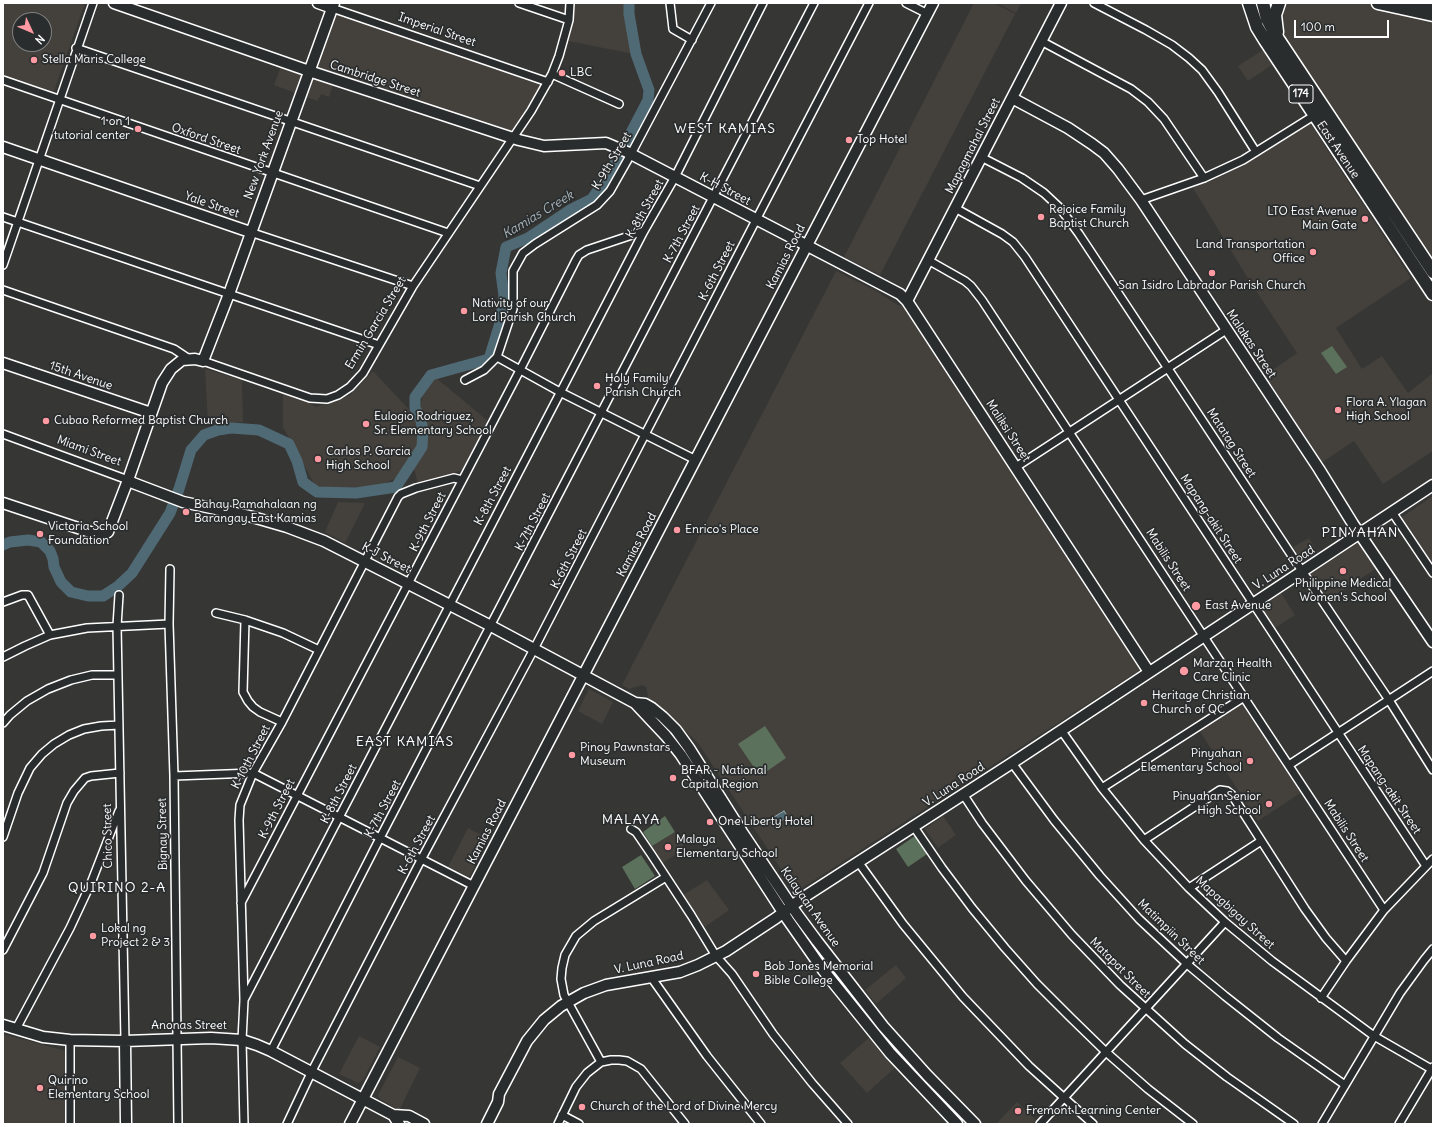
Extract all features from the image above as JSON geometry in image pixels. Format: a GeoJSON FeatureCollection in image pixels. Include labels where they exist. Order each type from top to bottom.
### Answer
{"type":"FeatureCollection","features":[{"type":"Feature","properties":{"kind":"highway"},"geometry":{"type":"LineString","coordinates":[[1408,3],[1433,8]]}},
{"type":"Feature","properties":{"kind":"main road","name":"Cambridge Street"},"geometry":{"type":"LineString","coordinates":[[114,3],[309,71],[513,137],[544,146],[606,143],[629,153]]}},
{"type":"Feature","properties":{"kind":"main road","name":"Imperial Street"},"geometry":{"type":"LineString","coordinates":[[318,3],[333,5]]}},
{"type":"Feature","properties":{"kind":"main road","name":"Kamias Road"},"geometry":{"type":"LineString","coordinates":[[350,1124],[933,3]]}},
{"type":"Feature","properties":{"kind":"main road","name":"Mapagmahal Street"},"geometry":{"type":"LineString","coordinates":[[907,300],[1061,3]]}},
{"type":"Feature","properties":{"kind":"main road"},"geometry":{"type":"LineString","coordinates":[[1241,3],[1255,21]]}},
{"type":"Feature","properties":{"kind":"main road","name":"East Avenue"},"geometry":{"type":"LineString","coordinates":[[1249,3],[1257,27],[1433,294]]}},
{"type":"Feature","properties":{"kind":"main road"},"geometry":{"type":"LineString","coordinates":[[1278,39],[1275,16],[1279,3]]}},
{"type":"Feature","properties":{"kind":"main road"},"geometry":{"type":"LineString","coordinates":[[1378,3],[1433,15]]}},
{"type":"Feature","properties":{"kind":"main road","name":"New York Avenue"},"geometry":{"type":"LineString","coordinates":[[203,361],[333,5]]}},
{"type":"Feature","properties":{"kind":"main road","name":"East Avenue"},"geometry":{"type":"LineString","coordinates":[[1261,5],[1278,39],[1433,272]]}},
{"type":"Feature","properties":{"kind":"main road","name":"Malakas Street"},"geometry":{"type":"LineString","coordinates":[[1012,98],[1068,128],[1092,144],[1104,153],[1118,169],[1141,200],[1433,642]]}},
{"type":"Feature","properties":{"kind":"main road","name":"Yale Street"},"geometry":{"type":"LineString","coordinates":[[3,147],[250,232]]}},
{"type":"Feature","properties":{"kind":"main road","name":"K-H Street"},"geometry":{"type":"LineString","coordinates":[[629,153],[807,246]]}},
{"type":"Feature","properties":{"kind":"main road","name":"Maliksi Street"},"geometry":{"type":"LineString","coordinates":[[807,246],[900,294],[907,300],[1149,672]]}},
{"type":"Feature","properties":{"kind":"main road"},"geometry":{"type":"LineString","coordinates":[[3,503],[102,535],[108,532],[162,383],[171,369],[182,360],[189,359]]}},
{"type":"Feature","properties":{"kind":"main road","name":"Ermin Garcia Street"},"geometry":{"type":"LineString","coordinates":[[189,359],[203,361]]}},
{"type":"Feature","properties":{"kind":"main road","name":"15th Avenue"},"geometry":{"type":"LineString","coordinates":[[3,363],[151,413]]}},
{"type":"Feature","properties":{"kind":"main road","name":"Miami Street"},"geometry":{"type":"LineString","coordinates":[[128,480],[164,495]]}},
{"type":"Feature","properties":{"kind":"main road","name":"V. Luna Road"},"geometry":{"type":"LineString","coordinates":[[487,1124],[498,1102],[499,1094],[527,1041],[544,1020],[556,1010],[584,993],[606,985],[680,972],[698,966],[716,956],[1012,763],[1433,485]]}},
{"type":"Feature","properties":{"kind":"main road","name":"K-J Street"},"geometry":{"type":"LineString","coordinates":[[164,495],[183,502],[249,516],[293,529],[324,542],[449,604],[583,676]]}},
{"type":"Feature","properties":{"kind":"main road","name":"Kalayaan Avenue"},"geometry":{"type":"LineString","coordinates":[[583,676],[635,703],[666,736],[681,755],[783,912],[823,970],[873,1033],[957,1124]]}},
{"type":"Feature","properties":{"kind":"main road","name":"Kalayaan Avenue"},"geometry":{"type":"LineString","coordinates":[[635,703],[645,704],[652,708],[664,717],[676,730],[742,832],[817,941],[883,1026],[927,1075],[975,1124]]}},
{"type":"Feature","properties":{"kind":"main road","name":"Anonas Street"},"geometry":{"type":"LineString","coordinates":[[3,1025],[43,1037],[70,1040],[224,1038],[242,1040],[257,1044],[272,1051],[393,1115]]}},
{"type":"Feature","properties":{"kind":"main road","name":"Chico Street"},"geometry":{"type":"LineString","coordinates":[[125,1040],[126,1124]]}},
{"type":"Feature","properties":{"kind":"main road","name":"V. Luna Road"},"geometry":{"type":"LineString","coordinates":[[480,1124],[492,1100],[499,1094]]}},
{"type":"Feature","properties":{"kind":"main road"},"geometry":{"type":"LineString","coordinates":[[393,1115],[400,1124]]}},
{"type":"Feature","properties":{"kind":"main road"},"geometry":{"type":"LineString","coordinates":[[393,1115],[409,1116],[424,1124]]}},
{"type":"Feature","properties":{"kind":"street"},"geometry":{"type":"LineString","coordinates":[[3,266],[76,48],[93,3]]}},
{"type":"Feature","properties":{"kind":"street"},"geometry":{"type":"LineString","coordinates":[[519,3],[569,20]]}},
{"type":"Feature","properties":{"kind":"street","name":"Ermin Garcia Street"},"geometry":{"type":"LineString","coordinates":[[203,361],[310,398],[327,399],[350,388],[363,373],[413,286],[531,111],[548,82],[561,49],[569,20],[570,3]]}},
{"type":"Feature","properties":{"kind":"street"},"geometry":{"type":"LineString","coordinates":[[670,3],[673,29],[692,40]]}},
{"type":"Feature","properties":{"kind":"street","name":"K-9th Street"},"geometry":{"type":"LineString","coordinates":[[465,380],[484,370],[497,357],[512,309],[513,271],[516,263],[523,253],[597,204],[610,190],[711,3]]}},
{"type":"Feature","properties":{"kind":"street","name":"K-8th Street"},"geometry":{"type":"LineString","coordinates":[[244,1000],[644,231],[675,177],[763,3]]}},
{"type":"Feature","properties":{"kind":"street","name":"K-7th Street"},"geometry":{"type":"LineString","coordinates":[[272,1051],[380,838],[714,198],[814,3]]}},
{"type":"Feature","properties":{"kind":"street","name":"K-6th Street"},"geometry":{"type":"LineString","coordinates":[[286,1124],[421,860],[534,649],[869,3]]}},
{"type":"Feature","properties":{"kind":"street"},"geometry":{"type":"LineString","coordinates":[[906,3],[928,14]]}},
{"type":"Feature","properties":{"kind":"street"},"geometry":{"type":"LineString","coordinates":[[1094,3],[1172,45],[1189,58],[1202,70],[1218,92],[1256,152]]}},
{"type":"Feature","properties":{"kind":"street","name":"Imperial Street"},"geometry":{"type":"LineString","coordinates":[[333,5],[548,82]]}},
{"type":"Feature","properties":{"kind":"street"},"geometry":{"type":"LineString","coordinates":[[1041,41],[1131,89],[1148,102],[1164,119],[1204,178]]}},
{"type":"Feature","properties":{"kind":"street"},"geometry":{"type":"LineString","coordinates":[[76,48],[480,186]]}},
{"type":"Feature","properties":{"kind":"street"},"geometry":{"type":"LineString","coordinates":[[552,74],[580,88],[619,104]]}},
{"type":"Feature","properties":{"kind":"street","name":"Oxford Street"},"geometry":{"type":"LineString","coordinates":[[3,80],[448,233]]}},
{"type":"Feature","properties":{"kind":"street"},"geometry":{"type":"LineString","coordinates":[[1141,200],[1204,178],[1256,152],[1315,115]]}},
{"type":"Feature","properties":{"kind":"street","name":"Matatag Street"},"geometry":{"type":"LineString","coordinates":[[981,157],[1022,178],[1044,193],[1060,208],[1169,368],[1302,571],[1389,700],[1433,770]]}},
{"type":"Feature","properties":{"kind":"street","name":"Mapang-akit Street"},"geometry":{"type":"LineString","coordinates":[[955,208],[1002,234],[1013,242],[1025,257],[1426,866]]}},
{"type":"Feature","properties":{"kind":"street"},"geometry":{"type":"LineString","coordinates":[[3,217],[379,344]]}},
{"type":"Feature","properties":{"kind":"street","name":"K-9th Street"},"geometry":{"type":"LineString","coordinates":[[241,903],[579,255],[587,250],[644,231]]}},
{"type":"Feature","properties":{"kind":"street","name":"Yale Street"},"geometry":{"type":"LineString","coordinates":[[250,232],[413,286]]}},
{"type":"Feature","properties":{"kind":"street","name":"Mabilis Street"},"geometry":{"type":"LineString","coordinates":[[928,260],[971,286],[982,300],[1384,910]]}},
{"type":"Feature","properties":{"kind":"street"},"geometry":{"type":"LineString","coordinates":[[3,290],[174,349],[189,359]]}},
{"type":"Feature","properties":{"kind":"street"},"geometry":{"type":"LineString","coordinates":[[1016,467],[1226,330]]}},
{"type":"Feature","properties":{"kind":"street"},"geometry":{"type":"LineString","coordinates":[[497,357],[560,392],[602,411],[696,460]]}},
{"type":"Feature","properties":{"kind":"street","name":"Miami Street"},"geometry":{"type":"LineString","coordinates":[[3,434],[128,480]]}},
{"type":"Feature","properties":{"kind":"street","name":"K-10th Street"},"geometry":{"type":"LineString","coordinates":[[244,1124],[242,1040],[244,1000],[239,820],[240,805],[253,773],[282,722],[396,500],[401,494],[416,488],[454,478],[462,480]]}},
{"type":"Feature","properties":{"kind":"street"},"geometry":{"type":"LineString","coordinates":[[1392,512],[1433,573]]}},
{"type":"Feature","properties":{"kind":"street","name":"Bignay Street"},"geometry":{"type":"LineString","coordinates":[[170,569],[169,624],[174,776],[178,1124]]}},
{"type":"Feature","properties":{"kind":"street"},"geometry":{"type":"LineString","coordinates":[[3,602],[22,594],[28,595],[50,635]]}},
{"type":"Feature","properties":{"kind":"street","name":"Chico Street"},"geometry":{"type":"LineString","coordinates":[[119,595],[117,626],[125,1040]]}},
{"type":"Feature","properties":{"kind":"street"},"geometry":{"type":"LineString","coordinates":[[216,613],[245,620],[283,633],[319,650]]}},
{"type":"Feature","properties":{"kind":"street"},"geometry":{"type":"LineString","coordinates":[[245,620],[243,692],[253,707],[282,722]]}},
{"type":"Feature","properties":{"kind":"street"},"geometry":{"type":"LineString","coordinates":[[3,657],[50,635],[87,628],[169,624]]}},
{"type":"Feature","properties":{"kind":"street"},"geometry":{"type":"LineString","coordinates":[[1289,765],[1433,671]]}},
{"type":"Feature","properties":{"kind":"street"},"geometry":{"type":"LineString","coordinates":[[3,723],[27,701],[48,689],[71,680],[92,675],[118,675]]}},
{"type":"Feature","properties":{"kind":"street"},"geometry":{"type":"LineString","coordinates":[[1102,788],[1244,697]]}},
{"type":"Feature","properties":{"kind":"street"},"geometry":{"type":"LineString","coordinates":[[3,837],[18,793],[30,768],[42,754],[68,735],[84,729],[119,725]]}},
{"type":"Feature","properties":{"kind":"street","name":"Mapagbigay Street"},"geometry":{"type":"LineString","coordinates":[[1061,730],[1102,788],[1144,840],[1189,888],[1225,922],[1272,961],[1374,1036],[1432,1069]]}},
{"type":"Feature","properties":{"kind":"street","name":"Matimpiin Street"},"geometry":{"type":"LineString","coordinates":[[1012,763],[1054,820],[1100,876],[1186,964],[1278,1038],[1345,1085]]}},
{"type":"Feature","properties":{"kind":"street"},"geometry":{"type":"LineString","coordinates":[[3,950],[43,873],[68,803],[74,791],[85,778],[120,773]]}},
{"type":"Feature","properties":{"kind":"street"},"geometry":{"type":"LineString","coordinates":[[174,776],[253,773],[474,886]]}},
{"type":"Feature","properties":{"kind":"street"},"geometry":{"type":"LineString","coordinates":[[1144,840],[1220,790],[1227,791],[1232,795],[1305,909],[1326,938],[1346,961]]}},
{"type":"Feature","properties":{"kind":"street","name":"Matapat Street"},"geometry":{"type":"LineString","coordinates":[[963,794],[1003,852],[1049,909],[1096,960],[1145,1009],[1185,1044],[1227,1077],[1294,1124]]}},
{"type":"Feature","properties":{"kind":"street"},"geometry":{"type":"LineString","coordinates":[[16,1029],[70,928],[88,889],[120,807]]}},
{"type":"Feature","properties":{"kind":"street"},"geometry":{"type":"LineString","coordinates":[[914,827],[972,908],[1005,948],[1071,1018],[1106,1052],[1148,1089],[1193,1124]]}},
{"type":"Feature","properties":{"kind":"street"},"geometry":{"type":"LineString","coordinates":[[631,829],[636,832],[691,915],[716,956],[732,974],[795,1062],[848,1124]]}},
{"type":"Feature","properties":{"kind":"street"},"geometry":{"type":"LineString","coordinates":[[1189,888],[1261,841]]}},
{"type":"Feature","properties":{"kind":"street"},"geometry":{"type":"LineString","coordinates":[[1321,998],[1346,961],[1384,910],[1433,859]]}},
{"type":"Feature","properties":{"kind":"street"},"geometry":{"type":"LineString","coordinates":[[859,863],[903,924],[963,997],[1023,1060],[1093,1124]]}},
{"type":"Feature","properties":{"kind":"street"},"geometry":{"type":"LineString","coordinates":[[601,1062],[568,1002],[562,987],[562,968],[565,955],[576,936],[600,917],[666,877]]}},
{"type":"Feature","properties":{"kind":"street"},"geometry":{"type":"LineString","coordinates":[[1040,1124],[1225,922]]}},
{"type":"Feature","properties":{"kind":"street"},"geometry":{"type":"LineString","coordinates":[[1322,1124],[1400,993],[1433,949]]}},
{"type":"Feature","properties":{"kind":"street"},"geometry":{"type":"LineString","coordinates":[[651,977],[707,1056],[761,1124]]}},
{"type":"Feature","properties":{"kind":"street"},"geometry":{"type":"LineString","coordinates":[[70,1040],[70,1124]]}},
{"type":"Feature","properties":{"kind":"street"},"geometry":{"type":"LineString","coordinates":[[558,1124],[581,1079],[593,1067],[601,1062],[619,1060],[627,1061],[641,1069],[685,1124]]}},
{"type":"Feature","properties":{"kind":"street"},"geometry":{"type":"LineString","coordinates":[[1399,1124],[1432,1069]]}},
{"type":"Feature","properties":{"kind":"street"},"geometry":{"type":"LineString","coordinates":[[562,1115],[579,1124]]}},
{"type":"Feature","properties":{"kind":"shaded area","name":"Stella Maris College"},"geometry":{"type":"Polygon","coordinates":[[[3,3],[85,3],[53,94],[3,77],[3,3]]]}},
{"type":"Feature","properties":{"kind":"shaded area"},"geometry":{"type":"Polygon","coordinates":[[[573,3],[626,3],[634,54],[568,41],[573,3]]]}},
{"type":"Feature","properties":{"kind":"shaded area"},"geometry":{"type":"Polygon","coordinates":[[[974,3],[994,3],[1015,14],[880,275],[844,257],[974,3]]]}},
{"type":"Feature","properties":{"kind":"shaded area"},"geometry":{"type":"Polygon","coordinates":[[[997,3],[1021,3],[1016,13],[997,3]]]}},
{"type":"Feature","properties":{"kind":"shaded area"},"geometry":{"type":"Polygon","coordinates":[[[1255,3],[1433,3],[1433,285],[1264,25],[1255,3]]]}},
{"type":"Feature","properties":{"kind":"shaded area"},"geometry":{"type":"Polygon","coordinates":[[[337,12],[544,82],[512,135],[316,68],[337,12]]]}},
{"type":"Feature","properties":{"kind":"shaded area"},"geometry":{"type":"Polygon","coordinates":[[[1263,50],[1272,65],[1248,81],[1238,66],[1263,50]]]}},
{"type":"Feature","properties":{"kind":"shaded area"},"geometry":{"type":"Polygon","coordinates":[[[281,66],[302,74],[295,93],[274,85],[281,66]]]}},
{"type":"Feature","properties":{"kind":"shaded area"},"geometry":{"type":"Polygon","coordinates":[[[313,78],[333,85],[329,97],[321,94],[318,101],[306,97],[313,78]]]}},
{"type":"Feature","properties":{"kind":"shaded area"},"geometry":{"type":"Polygon","coordinates":[[[1310,123],[1411,278],[1336,328],[1362,369],[1382,356],[1408,393],[1433,373],[1433,451],[1383,484],[1354,441],[1321,463],[1264,376],[1297,353],[1247,277],[1193,188],[1250,160],[1310,123]]]}},
{"type":"Feature","properties":{"kind":"shaded area"},"geometry":{"type":"Polygon","coordinates":[[[836,271],[876,291],[899,306],[903,304],[1140,670],[796,892],[698,743],[674,720],[649,701],[646,687],[642,685],[629,689],[622,685],[836,271]]]}},
{"type":"Feature","properties":{"kind":"shaded area"},"geometry":{"type":"Polygon","coordinates":[[[205,369],[242,380],[243,422],[208,425],[205,369]]]}},
{"type":"Feature","properties":{"kind":"shaded area","name":"Eulogio Rodriguez, Sr. Elementary School"},"geometry":{"type":"Polygon","coordinates":[[[373,371],[417,418],[421,435],[419,447],[401,476],[377,487],[317,489],[283,427],[283,394],[302,398],[316,407],[350,395],[373,371]]]}},
{"type":"Feature","properties":{"kind":"shaded area"},"geometry":{"type":"Polygon","coordinates":[[[435,377],[488,421],[463,470],[418,484],[414,469],[424,442],[427,417],[420,408],[424,388],[435,377]]]}},
{"type":"Feature","properties":{"kind":"shaded area"},"geometry":{"type":"Polygon","coordinates":[[[1433,496],[1433,571],[1399,519],[1433,496]]]}},
{"type":"Feature","properties":{"kind":"shaded area"},"geometry":{"type":"Polygon","coordinates":[[[338,502],[365,503],[345,543],[325,532],[338,502]]]}},
{"type":"Feature","properties":{"kind":"shaded area"},"geometry":{"type":"Polygon","coordinates":[[[1309,538],[1317,552],[1302,562],[1293,547],[1309,538]]]}},
{"type":"Feature","properties":{"kind":"shaded area","name":"Philippine Medical Women's School"},"geometry":{"type":"Polygon","coordinates":[[[1359,542],[1377,568],[1328,600],[1310,574],[1359,542]]]}},
{"type":"Feature","properties":{"kind":"shaded area"},"geometry":{"type":"Polygon","coordinates":[[[1281,593],[1295,615],[1275,628],[1262,607],[1281,593]]]}},
{"type":"Feature","properties":{"kind":"shaded area"},"geometry":{"type":"Polygon","coordinates":[[[589,689],[613,702],[602,724],[578,711],[589,689]]]}},
{"type":"Feature","properties":{"kind":"shaded area","name":"Pinyahan Elementary School"},"geometry":{"type":"Polygon","coordinates":[[[1242,702],[1302,792],[1258,821],[1199,730],[1242,702]]]}},
{"type":"Feature","properties":{"kind":"shaded area"},"geometry":{"type":"Polygon","coordinates":[[[943,816],[956,835],[938,848],[925,829],[943,816]]]}},
{"type":"Feature","properties":{"kind":"shaded area"},"geometry":{"type":"Polygon","coordinates":[[[468,828],[489,839],[469,877],[448,867],[468,828]]]}},
{"type":"Feature","properties":{"kind":"shaded area","name":"Malaya Elementary School"},"geometry":{"type":"Polygon","coordinates":[[[675,832],[685,848],[663,863],[652,846],[675,832]]]}},
{"type":"Feature","properties":{"kind":"shaded area"},"geometry":{"type":"Polygon","coordinates":[[[707,880],[729,910],[705,927],[683,895],[707,880]]]}},
{"type":"Feature","properties":{"kind":"shaded area"},"geometry":{"type":"Polygon","coordinates":[[[896,965],[906,978],[876,1004],[865,990],[896,965]]]}},
{"type":"Feature","properties":{"kind":"shaded area","name":"Quirino Elementary School"},"geometry":{"type":"Polygon","coordinates":[[[3,1034],[66,1051],[66,1124],[3,1124],[3,1034]]]}},
{"type":"Feature","properties":{"kind":"shaded area"},"geometry":{"type":"Polygon","coordinates":[[[359,1036],[380,1047],[363,1080],[358,1083],[339,1074],[359,1036]]]}},
{"type":"Feature","properties":{"kind":"shaded area"},"geometry":{"type":"Polygon","coordinates":[[[871,1036],[897,1066],[867,1093],[840,1063],[871,1036]]]}},
{"type":"Feature","properties":{"kind":"shaded area"},"geometry":{"type":"Polygon","coordinates":[[[398,1057],[420,1068],[400,1109],[397,1109],[380,1099],[378,1095],[398,1057]]]}},
{"type":"Feature","properties":{"kind":"shaded area","name":"Fremont Learning Center"},"geometry":{"type":"Polygon","coordinates":[[[1017,1102],[1036,1120],[1032,1124],[996,1124],[1017,1102]]]}},
{"type":"Feature","properties":{"kind":"green space"},"geometry":{"type":"Polygon","coordinates":[[[1332,346],[1347,367],[1336,374],[1321,353],[1332,346]]]}},
{"type":"Feature","properties":{"kind":"green space"},"geometry":{"type":"Polygon","coordinates":[[[765,726],[786,758],[760,776],[738,744],[765,726]]]}},
{"type":"Feature","properties":{"kind":"green space"},"geometry":{"type":"Polygon","coordinates":[[[665,816],[675,832],[652,846],[643,832],[665,816]]]}},
{"type":"Feature","properties":{"kind":"green space"},"geometry":{"type":"Polygon","coordinates":[[[915,836],[927,854],[908,867],[896,849],[915,836]]]}},
{"type":"Feature","properties":{"kind":"green space"},"geometry":{"type":"Polygon","coordinates":[[[641,855],[655,876],[635,889],[622,867],[641,855]]]}},
{"type":"Feature","properties":{"kind":"water"},"geometry":{"type":"Polygon","coordinates":[[[784,811],[788,817],[773,826],[769,820],[784,811]]]}},
{"type":"Feature","properties":{"kind":"waterway","name":"Kamias Creek"},"geometry":{"type":"LineString","coordinates":[[3,545],[10,542],[28,540],[41,542],[50,551],[54,567],[61,582],[71,592],[88,596],[103,596],[117,587],[132,573],[170,513],[191,450],[204,435],[218,430],[231,428],[259,430],[289,444],[297,461],[303,482],[317,492],[356,493],[396,487],[422,447],[423,431],[421,420],[415,408],[415,397],[431,375],[489,359],[500,323],[504,296],[501,273],[506,247],[528,238],[570,210],[592,199],[610,173],[648,100],[649,90],[636,54],[629,14],[629,3]]}},
{"type":"Feature","properties":{"kind":"place","name":"Stella Maris College"},"geometry":{"type":"Point","coordinates":[34,60]}},
{"type":"Feature","properties":{"kind":"place","name":"LBC"},"geometry":{"type":"Point","coordinates":[562,73]}},
{"type":"Feature","properties":{"kind":"place","name":"1 on 1 tutorial center"},"geometry":{"type":"Point","coordinates":[138,129]}},
{"type":"Feature","properties":{"kind":"place","name":"Top Hotel"},"geometry":{"type":"Point","coordinates":[849,140]}},
{"type":"Feature","properties":{"kind":"place","name":"Rejoice Family Baptist Church"},"geometry":{"type":"Point","coordinates":[1041,217]}},
{"type":"Feature","properties":{"kind":"place","name":"LTO East Avenue Main Gate"},"geometry":{"type":"Point","coordinates":[1365,219]}},
{"type":"Feature","properties":{"kind":"place","name":"Land Transportation Office"},"geometry":{"type":"Point","coordinates":[1313,252]}},
{"type":"Feature","properties":{"kind":"place","name":"San Isidro Labrador Parish Church"},"geometry":{"type":"Point","coordinates":[1212,273]}},
{"type":"Feature","properties":{"kind":"place","name":"Nativity of our Lord Parish Church"},"geometry":{"type":"Point","coordinates":[464,311]}},
{"type":"Feature","properties":{"kind":"place","name":"Holy Family Parish Church"},"geometry":{"type":"Point","coordinates":[597,386]}},
{"type":"Feature","properties":{"kind":"place","name":"Flora A. Ylagan High School"},"geometry":{"type":"Point","coordinates":[1338,410]}},
{"type":"Feature","properties":{"kind":"place","name":"Cubao Reformed Baptist Church"},"geometry":{"type":"Point","coordinates":[46,421]}},
{"type":"Feature","properties":{"kind":"place","name":"Eulogio Rodriguez, Sr. Elementary School"},"geometry":{"type":"Point","coordinates":[366,424]}},
{"type":"Feature","properties":{"kind":"place","name":"Carlos P. Garcia High School"},"geometry":{"type":"Point","coordinates":[318,459]}},
{"type":"Feature","properties":{"kind":"place","name":"Bahay Pamahalaan ng Barangay East Kamias"},"geometry":{"type":"Point","coordinates":[186,512]}},
{"type":"Feature","properties":{"kind":"place","name":"Enrico's Place"},"geometry":{"type":"Point","coordinates":[677,530]}},
{"type":"Feature","properties":{"kind":"place","name":"Victoria School Foundation"},"geometry":{"type":"Point","coordinates":[40,534]}},
{"type":"Feature","properties":{"kind":"place","name":"Philippine Medical Women's School"},"geometry":{"type":"Point","coordinates":[1343,571]}},
{"type":"Feature","properties":{"kind":"place","name":"East Avenue"},"geometry":{"type":"Point","coordinates":[1196,606]}},
{"type":"Feature","properties":{"kind":"place","name":"Marzan Health Care Clinic"},"geometry":{"type":"Point","coordinates":[1184,671]}},
{"type":"Feature","properties":{"kind":"place","name":"Heritage Christian Church of QC"},"geometry":{"type":"Point","coordinates":[1144,703]}},
{"type":"Feature","properties":{"kind":"place","name":"Pinoy Pawnstars Museum"},"geometry":{"type":"Point","coordinates":[572,755]}},
{"type":"Feature","properties":{"kind":"place","name":"Pinyahan Elementary School"},"geometry":{"type":"Point","coordinates":[1250,761]}},
{"type":"Feature","properties":{"kind":"place","name":"BFAR - National Capital Region"},"geometry":{"type":"Point","coordinates":[673,778]}},
{"type":"Feature","properties":{"kind":"place","name":"Pinyahan Senior High School"},"geometry":{"type":"Point","coordinates":[1269,804]}},
{"type":"Feature","properties":{"kind":"place","name":"One Liberty Hotel"},"geometry":{"type":"Point","coordinates":[710,822]}},
{"type":"Feature","properties":{"kind":"place","name":"Malaya Elementary School"},"geometry":{"type":"Point","coordinates":[668,847]}},
{"type":"Feature","properties":{"kind":"place","name":"Lokal ng Project 2 & 3"},"geometry":{"type":"Point","coordinates":[93,936]}},
{"type":"Feature","properties":{"kind":"place","name":"Bob Jones Memorial Bible College"},"geometry":{"type":"Point","coordinates":[756,974]}},
{"type":"Feature","properties":{"kind":"place","name":"Quirino Elementary School"},"geometry":{"type":"Point","coordinates":[40,1088]}},
{"type":"Feature","properties":{"kind":"place","name":"Church of the Lord of Divine Mercy"},"geometry":{"type":"Point","coordinates":[582,1107]}},
{"type":"Feature","properties":{"kind":"place","name":"Fremont Learning Center"},"geometry":{"type":"Point","coordinates":[1018,1111]}},
{"type":"Feature","properties":{"kind":"district","name":"WEST KAMIAS"},"geometry":{"type":"Point","coordinates":[725,129]}},
{"type":"Feature","properties":{"kind":"district","name":"PINYAHAN"},"geometry":{"type":"Point","coordinates":[1360,533]}},
{"type":"Feature","properties":{"kind":"district","name":"EAST KAMIAS"},"geometry":{"type":"Point","coordinates":[405,742]}},
{"type":"Feature","properties":{"kind":"district","name":"MALAYA"},"geometry":{"type":"Point","coordinates":[631,820]}},
{"type":"Feature","properties":{"kind":"district","name":"QUIRINO 2-A"},"geometry":{"type":"Point","coordinates":[117,888]}}]}
